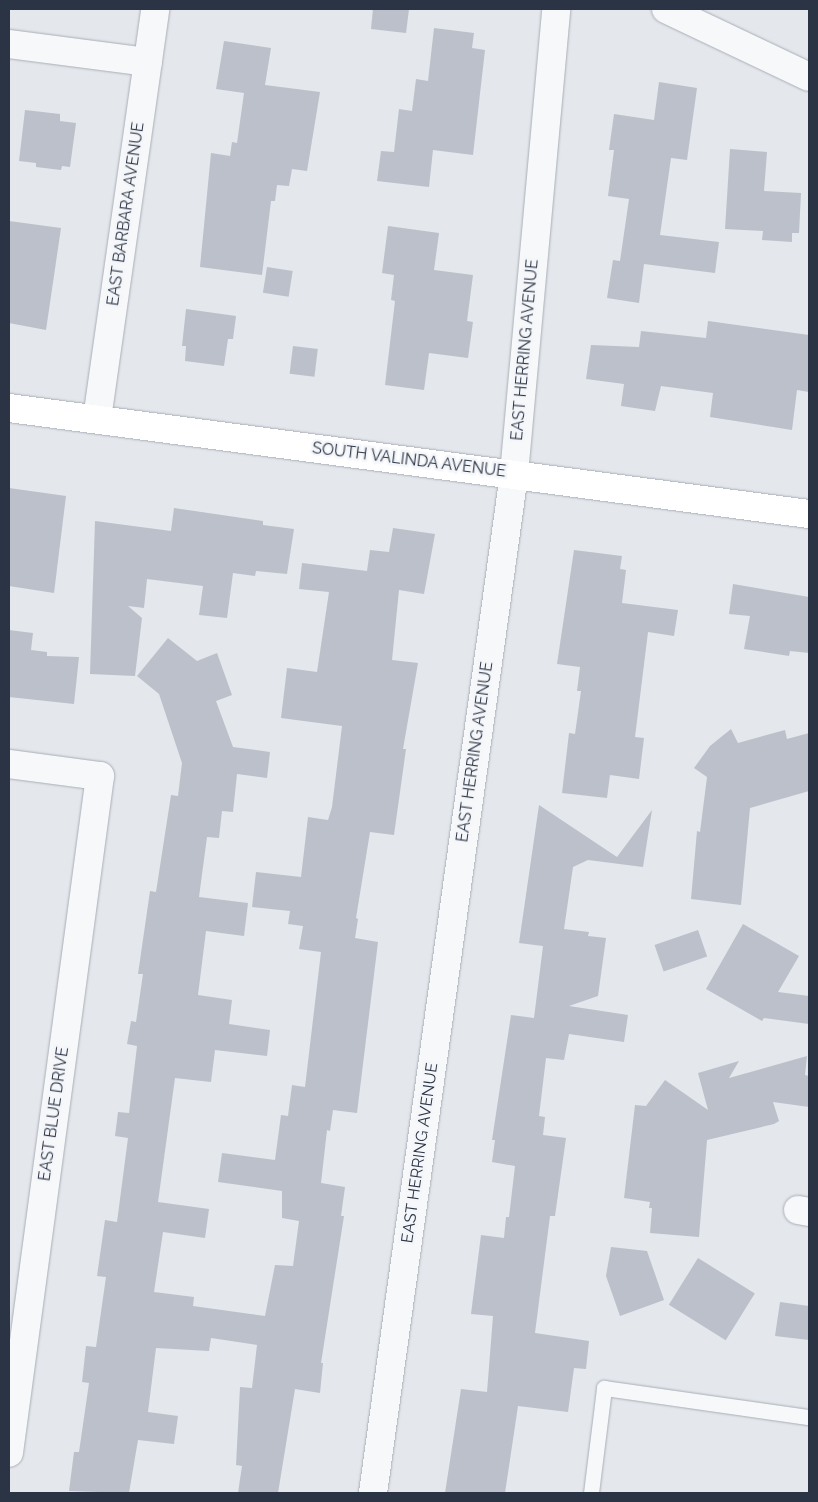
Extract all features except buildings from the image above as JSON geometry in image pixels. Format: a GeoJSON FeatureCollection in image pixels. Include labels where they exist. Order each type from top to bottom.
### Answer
{"type":"FeatureCollection","features":[{"type":"Feature","properties":{"kind":"main road","name":"SOUTH VALINDA AVENUE"},"geometry":{"type":"LineString","coordinates":[[9,408],[809,514]]}},
{"type":"Feature","properties":{"kind":"street","name":"EAST BARBARA AVENUE"},"geometry":{"type":"LineString","coordinates":[[97,419],[155,9]]}},
{"type":"Feature","properties":{"kind":"street","name":"EAST HERRING AVENUE"},"geometry":{"type":"LineString","coordinates":[[372,1493],[514,474],[556,9]]}},
{"type":"Feature","properties":{"kind":"street"},"geometry":{"type":"LineString","coordinates":[[666,9],[809,77]]}},
{"type":"Feature","properties":{"kind":"street"},"geometry":{"type":"LineString","coordinates":[[9,44],[148,62]]}},
{"type":"Feature","properties":{"kind":"street","name":"EAST BLUE DRIVE"},"geometry":{"type":"LineString","coordinates":[[9,764],[100,776],[9,1452]]}},
{"type":"Feature","properties":{"kind":"lane"},"geometry":{"type":"LineString","coordinates":[[591,1493],[604,1388],[809,1417]]}}]}
